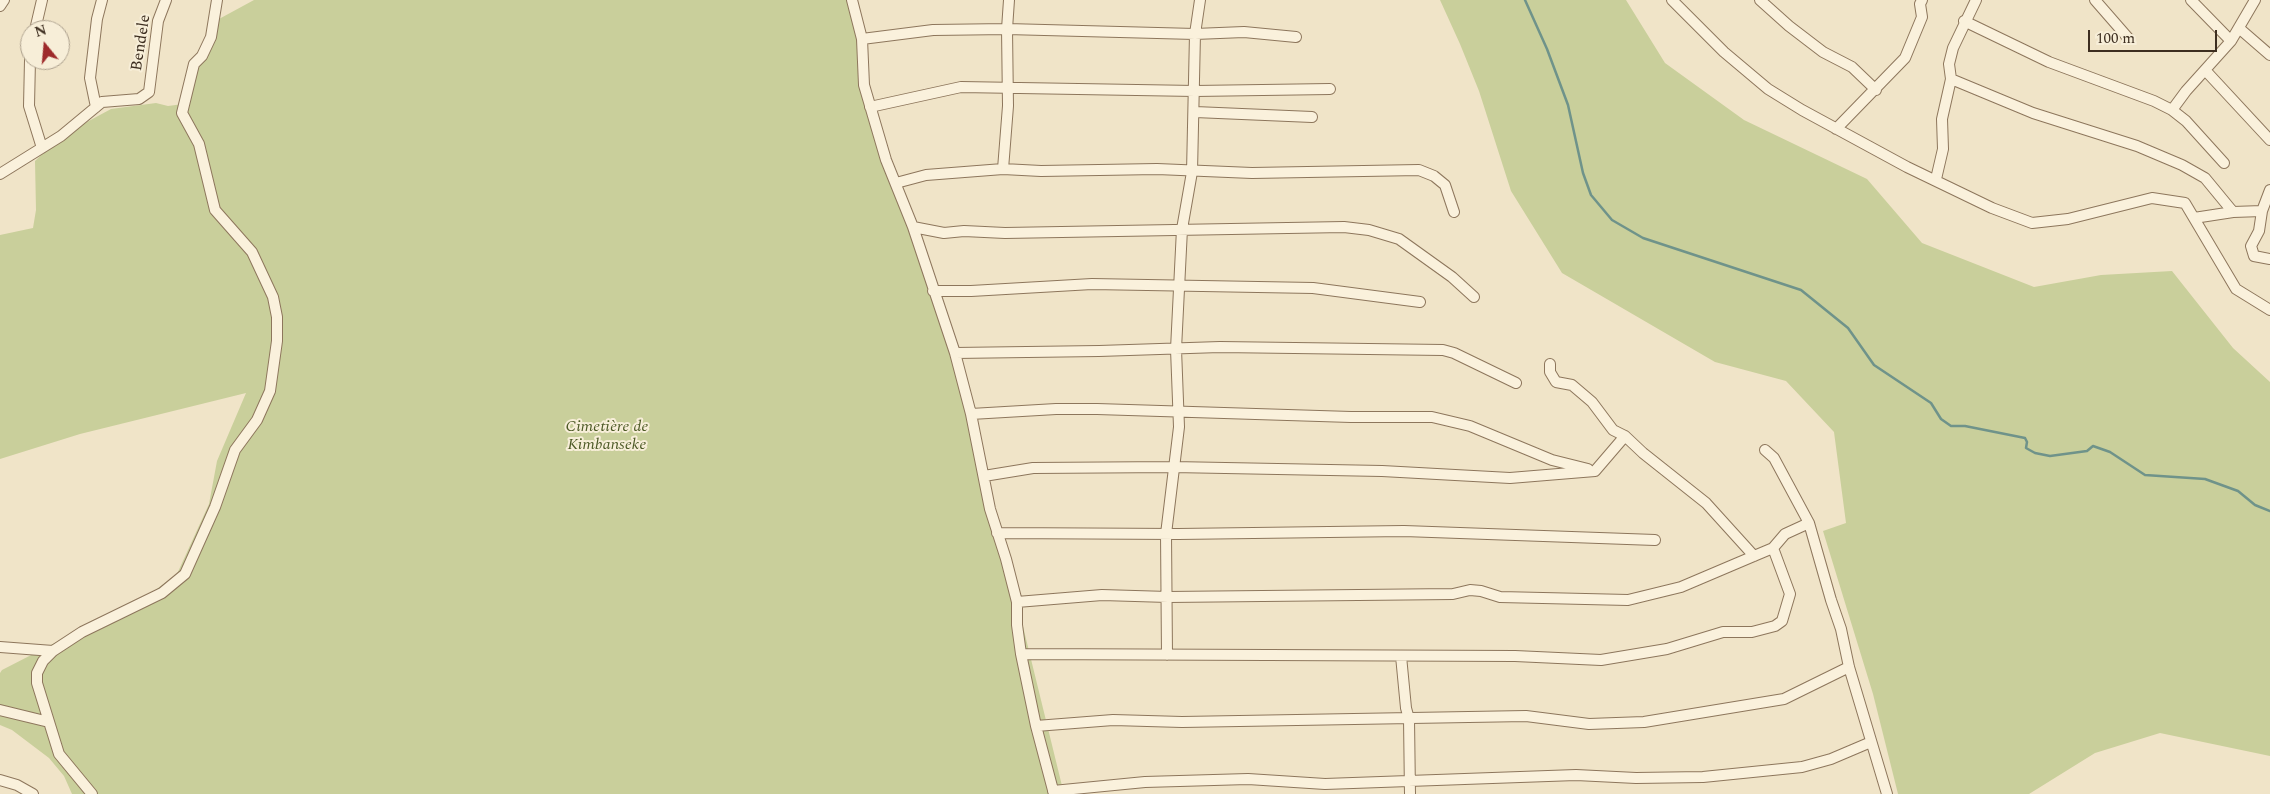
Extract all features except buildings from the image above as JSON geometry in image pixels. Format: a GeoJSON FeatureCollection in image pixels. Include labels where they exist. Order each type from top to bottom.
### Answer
{"type":"FeatureCollection","features":[{"type":"Feature","properties":{"kind":"street"},"geometry":{"type":"LineString","coordinates":[[0,6],[4,0]]}},
{"type":"Feature","properties":{"kind":"street"},"geometry":{"type":"LineString","coordinates":[[37,20],[42,0]]}},
{"type":"Feature","properties":{"kind":"street"},"geometry":{"type":"LineString","coordinates":[[1,170],[61,136],[96,107],[90,78],[96,20],[102,0]]}},
{"type":"Feature","properties":{"kind":"street","name":"Bendele"},"geometry":{"type":"LineString","coordinates":[[96,107],[106,100],[139,99],[149,92],[158,21],[166,0]]}},
{"type":"Feature","properties":{"kind":"street"},"geometry":{"type":"LineString","coordinates":[[92,794],[59,754],[37,683],[37,673],[43,661],[53,651],[82,632],[162,594],[184,574],[214,507],[235,450],[257,420],[270,390],[277,340],[277,317],[273,297],[252,252],[215,210],[199,144],[182,113],[194,64],[202,56],[211,37],[218,0]]}},
{"type":"Feature","properties":{"kind":"street"},"geometry":{"type":"LineString","coordinates":[[852,0],[862,39],[864,85],[870,107],[886,160],[913,227],[955,353],[971,414],[990,509],[1017,602],[1017,625],[1021,654],[1036,726],[1054,793],[1145,782],[1248,780],[1325,784],[1410,780],[1485,780],[1576,775],[1636,778],[1703,777],[1802,767],[1831,759],[1871,742]]}},
{"type":"Feature","properties":{"kind":"street"},"geometry":{"type":"LineString","coordinates":[[1002,169],[1008,86],[1008,0]]}},
{"type":"Feature","properties":{"kind":"street"},"geometry":{"type":"LineString","coordinates":[[1168,655],[1166,534],[1180,412],[1176,349],[1182,229],[1192,172],[1195,112],[1195,34],[1200,0]]}},
{"type":"Feature","properties":{"kind":"street"},"geometry":{"type":"LineString","coordinates":[[1672,0],[1724,52],[1768,89],[1836,129],[1907,167],[1936,179],[1992,208],[2032,223],[2068,219],[2152,198],[2185,203],[2236,289],[2270,310]]}},
{"type":"Feature","properties":{"kind":"street"},"geometry":{"type":"LineString","coordinates":[[1760,0],[1789,26],[1823,52],[1852,67],[1876,90]]}},
{"type":"Feature","properties":{"kind":"street"},"geometry":{"type":"LineString","coordinates":[[1836,129],[1876,90],[1905,58],[1922,17],[1920,4],[1922,0]]}},
{"type":"Feature","properties":{"kind":"street"},"geometry":{"type":"LineString","coordinates":[[2095,0],[2129,39]]}},
{"type":"Feature","properties":{"kind":"street"},"geometry":{"type":"LineString","coordinates":[[2191,0],[2232,41]]}},
{"type":"Feature","properties":{"kind":"street"},"geometry":{"type":"LineString","coordinates":[[2172,110],[2232,41],[2255,0]]}},
{"type":"Feature","properties":{"kind":"street"},"geometry":{"type":"LineString","coordinates":[[1936,179],[1943,149],[1942,119],[1952,79],[1949,64],[1970,2]]}},
{"type":"Feature","properties":{"kind":"street"},"geometry":{"type":"LineString","coordinates":[[1964,21],[2049,62],[2154,101],[2172,110],[2186,121],[2224,163]]}},
{"type":"Feature","properties":{"kind":"street"},"geometry":{"type":"LineString","coordinates":[[2240,28],[2270,56]]}},
{"type":"Feature","properties":{"kind":"street"},"geometry":{"type":"LineString","coordinates":[[862,39],[933,30],[1007,29],[1195,34],[1244,32],[1296,36]]}},
{"type":"Feature","properties":{"kind":"street"},"geometry":{"type":"LineString","coordinates":[[30,70],[30,106],[42,148]]}},
{"type":"Feature","properties":{"kind":"street"},"geometry":{"type":"LineString","coordinates":[[2205,70],[2270,140]]}},
{"type":"Feature","properties":{"kind":"street"},"geometry":{"type":"LineString","coordinates":[[1952,79],[2033,113],[2136,146],[2182,165],[2205,178],[2232,212]]}},
{"type":"Feature","properties":{"kind":"street"},"geometry":{"type":"LineString","coordinates":[[870,107],[961,86],[1195,91],[1330,89]]}},
{"type":"Feature","properties":{"kind":"street"},"geometry":{"type":"LineString","coordinates":[[1195,112],[1312,117]]}},
{"type":"Feature","properties":{"kind":"street"},"geometry":{"type":"LineString","coordinates":[[896,183],[926,174],[1002,169],[1041,171],[1157,169],[1192,172],[1334,173],[1419,170],[1434,176],[1445,185],[1454,212]]}},
{"type":"Feature","properties":{"kind":"street"},"geometry":{"type":"LineString","coordinates":[[2270,190],[2262,211],[2259,231],[2251,246],[2254,256],[2270,259]]}},
{"type":"Feature","properties":{"kind":"street"},"geometry":{"type":"LineString","coordinates":[[2194,218],[2232,212],[2262,211]]}},
{"type":"Feature","properties":{"kind":"street"},"geometry":{"type":"LineString","coordinates":[[913,227],[944,233],[964,231],[1005,233],[1344,227],[1369,230],[1399,239],[1452,277],[1474,297]]}},
{"type":"Feature","properties":{"kind":"street"},"geometry":{"type":"LineString","coordinates":[[933,291],[971,291],[1092,284],[1313,288],[1420,302]]}},
{"type":"Feature","properties":{"kind":"street"},"geometry":{"type":"LineString","coordinates":[[955,353],[1220,347],[1443,350],[1454,353],[1516,383]]}},
{"type":"Feature","properties":{"kind":"street"},"geometry":{"type":"LineString","coordinates":[[1550,364],[1550,372],[1556,382],[1572,385],[1592,402],[1614,430],[1625,436],[1643,453],[1706,503],[1754,556]]}},
{"type":"Feature","properties":{"kind":"street"},"geometry":{"type":"LineString","coordinates":[[971,414],[1056,409],[1351,417],[1432,417],[1470,426],[1552,460],[1595,471]]}},
{"type":"Feature","properties":{"kind":"street"},"geometry":{"type":"LineString","coordinates":[[984,476],[1032,468],[1173,466],[1382,471],[1510,478],[1595,471],[1625,436]]}},
{"type":"Feature","properties":{"kind":"street"},"geometry":{"type":"LineString","coordinates":[[1765,450],[1774,458],[1809,523],[1887,794]]}},
{"type":"Feature","properties":{"kind":"street"},"geometry":{"type":"LineString","coordinates":[[1017,602],[1102,596],[1453,594],[1470,590],[1481,591],[1500,597],[1628,600],[1681,587],[1773,548],[1785,534],[1809,523]]}},
{"type":"Feature","properties":{"kind":"street"},"geometry":{"type":"LineString","coordinates":[[997,533],[1166,534],[1404,531],[1656,540]]}},
{"type":"Feature","properties":{"kind":"street"},"geometry":{"type":"LineString","coordinates":[[1021,654],[1515,656],[1601,660],[1667,649],[1723,632],[1752,632],[1775,626],[1782,621],[1790,594],[1773,548]]}},
{"type":"Feature","properties":{"kind":"street"},"geometry":{"type":"LineString","coordinates":[[0,647],[53,651]]}},
{"type":"Feature","properties":{"kind":"street"},"geometry":{"type":"LineString","coordinates":[[1401,656],[1406,708],[1409,719],[1410,794]]}},
{"type":"Feature","properties":{"kind":"street"},"geometry":{"type":"LineString","coordinates":[[1036,726],[1112,720],[1182,722],[1526,716],[1589,724],[1644,722],[1784,699],[1849,666]]}},
{"type":"Feature","properties":{"kind":"street"},"geometry":{"type":"LineString","coordinates":[[0,710],[49,722]]}},
{"type":"Feature","properties":{"kind":"street"},"geometry":{"type":"LineString","coordinates":[[0,780],[17,785],[33,794]]}},
{"type":"Feature","properties":{"kind":"green space","name":"Cimetière de Kimbanseke"},"geometry":{"type":"Polygon","coordinates":[[[254,0],[852,0],[864,85],[933,291],[1017,602],[1064,794],[72,794],[64,776],[49,758],[12,730],[0,725],[0,673],[2,670],[150,594],[177,574],[209,504],[217,461],[246,393],[80,434],[0,459],[0,235],[33,228],[36,210],[35,161],[61,136],[111,109],[156,103],[168,106],[183,104],[188,79],[209,44],[219,19],[254,0]]]}},
{"type":"Feature","properties":{"kind":"green space"},"geometry":{"type":"Polygon","coordinates":[[[1440,0],[1626,0],[1665,63],[1744,120],[1867,179],[1922,243],[2034,287],[2101,275],[2172,271],[2233,348],[2270,382],[2270,756],[2160,733],[2095,753],[2029,794],[1898,794],[1873,694],[1823,531],[1846,523],[1834,432],[1786,381],[1715,362],[1562,273],[1511,191],[1479,91],[1440,0]]]}},
{"type":"Feature","properties":{"kind":"waterway"},"geometry":{"type":"LineString","coordinates":[[1525,0],[1547,49],[1568,105],[1583,173],[1591,195],[1612,220],[1643,238],[1801,290],[1848,328],[1874,365],[1931,403],[1941,419],[1951,426],[1965,426],[2025,438],[2027,442],[2026,448],[2035,453],[2050,456],[2087,451],[2093,446],[2110,452],[2145,475],[2205,479],[2238,491],[2255,505],[2270,511]]}}]}
